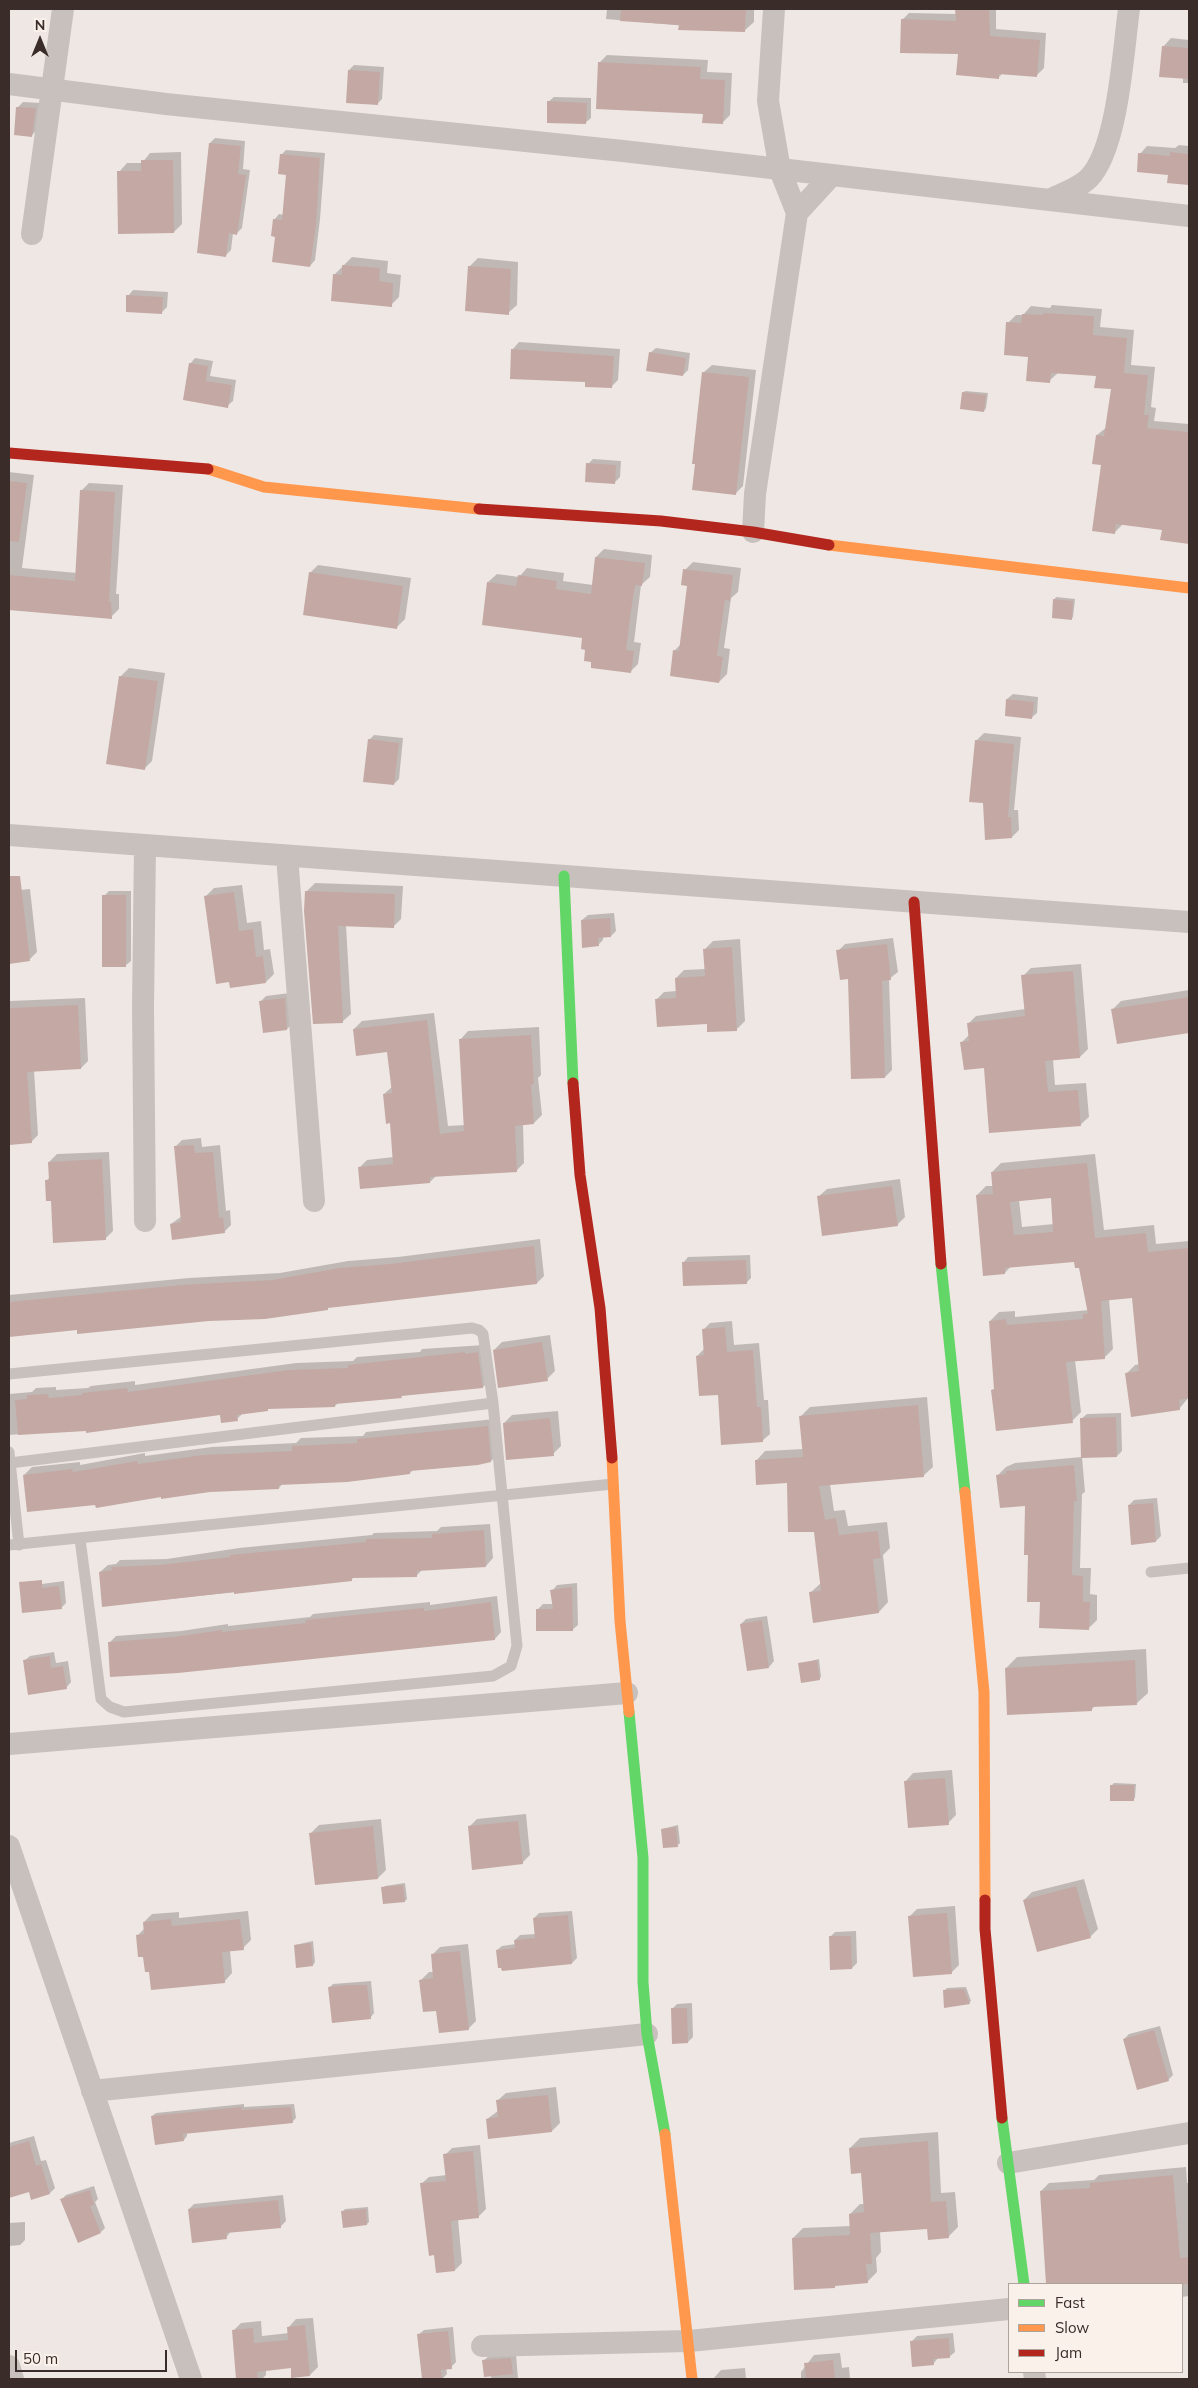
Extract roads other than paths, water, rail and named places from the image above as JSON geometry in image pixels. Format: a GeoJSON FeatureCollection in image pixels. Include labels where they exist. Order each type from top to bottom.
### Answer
{"type":"FeatureCollection","features":[{"type":"Feature","properties":{"kind":"street"},"geometry":{"type":"LineString","coordinates":[[32,234],[54,89],[63,9]]}},
{"type":"Feature","properties":{"kind":"street"},"geometry":{"type":"LineString","coordinates":[[753,532],[756,494],[797,213],[780,170],[768,101],[774,9]]}},
{"type":"Feature","properties":{"kind":"street"},"geometry":{"type":"LineString","coordinates":[[1049,200],[1088,179],[1101,162],[1111,134],[1128,9]]}},
{"type":"Feature","properties":{"kind":"street"},"geometry":{"type":"LineString","coordinates":[[9,84],[166,104],[623,151],[1189,216]]}},
{"type":"Feature","properties":{"kind":"street"},"geometry":{"type":"LineString","coordinates":[[797,213],[830,176]]}},
{"type":"Feature","properties":{"kind":"street"},"geometry":{"type":"LineString","coordinates":[[9,453],[208,469],[264,487],[375,500],[538,514],[661,521],[753,532],[806,542],[1189,588]]}},
{"type":"Feature","properties":{"kind":"street"},"geometry":{"type":"LineString","coordinates":[[9,835],[1189,922]]}},
{"type":"Feature","properties":{"kind":"street"},"geometry":{"type":"LineString","coordinates":[[145,845],[143,1007],[145,1221]]}},
{"type":"Feature","properties":{"kind":"street"},"geometry":{"type":"LineString","coordinates":[[287,856],[314,1201]]}},
{"type":"Feature","properties":{"kind":"street"},"geometry":{"type":"LineString","coordinates":[[564,876],[569,1024],[580,1174],[600,1308],[611,1433],[620,1621],[643,1858],[643,1982],[647,2034],[656,2093],[668,2147],[692,2379]]}},
{"type":"Feature","properties":{"kind":"street"},"geometry":{"type":"LineString","coordinates":[[914,902],[939,1248],[984,1692],[985,1929],[997,2084],[1024,2283]]}},
{"type":"Feature","properties":{"kind":"street"},"geometry":{"type":"LineString","coordinates":[[9,1744],[627,1693]]}},
{"type":"Feature","properties":{"kind":"street"},"geometry":{"type":"LineString","coordinates":[[9,1846],[191,2379]]}},
{"type":"Feature","properties":{"kind":"street"},"geometry":{"type":"LineString","coordinates":[[92,2091],[647,2034]]}},
{"type":"Feature","properties":{"kind":"street"},"geometry":{"type":"LineString","coordinates":[[1008,2163],[1189,2133]]}},
{"type":"Feature","properties":{"kind":"street"},"geometry":{"type":"LineString","coordinates":[[482,2346],[689,2341],[1008,2309]]}},
{"type":"Feature","properties":{"kind":"street"},"geometry":{"type":"LineString","coordinates":[[9,2366],[13,2379]]}},
{"type":"Feature","properties":{"kind":"lane"},"geometry":{"type":"LineString","coordinates":[[9,1374],[472,1328],[479,1330],[483,1334],[493,1403],[517,1646],[510,1666],[493,1676],[124,1712],[110,1707],[101,1699],[80,1539]]}},
{"type":"Feature","properties":{"kind":"lane"},"geometry":{"type":"LineString","coordinates":[[493,1403],[9,1457],[14,1545],[613,1484]]}},
{"type":"Feature","properties":{"kind":"lane"},"geometry":{"type":"LineString","coordinates":[[1151,1572],[1189,1568]]}}]}
